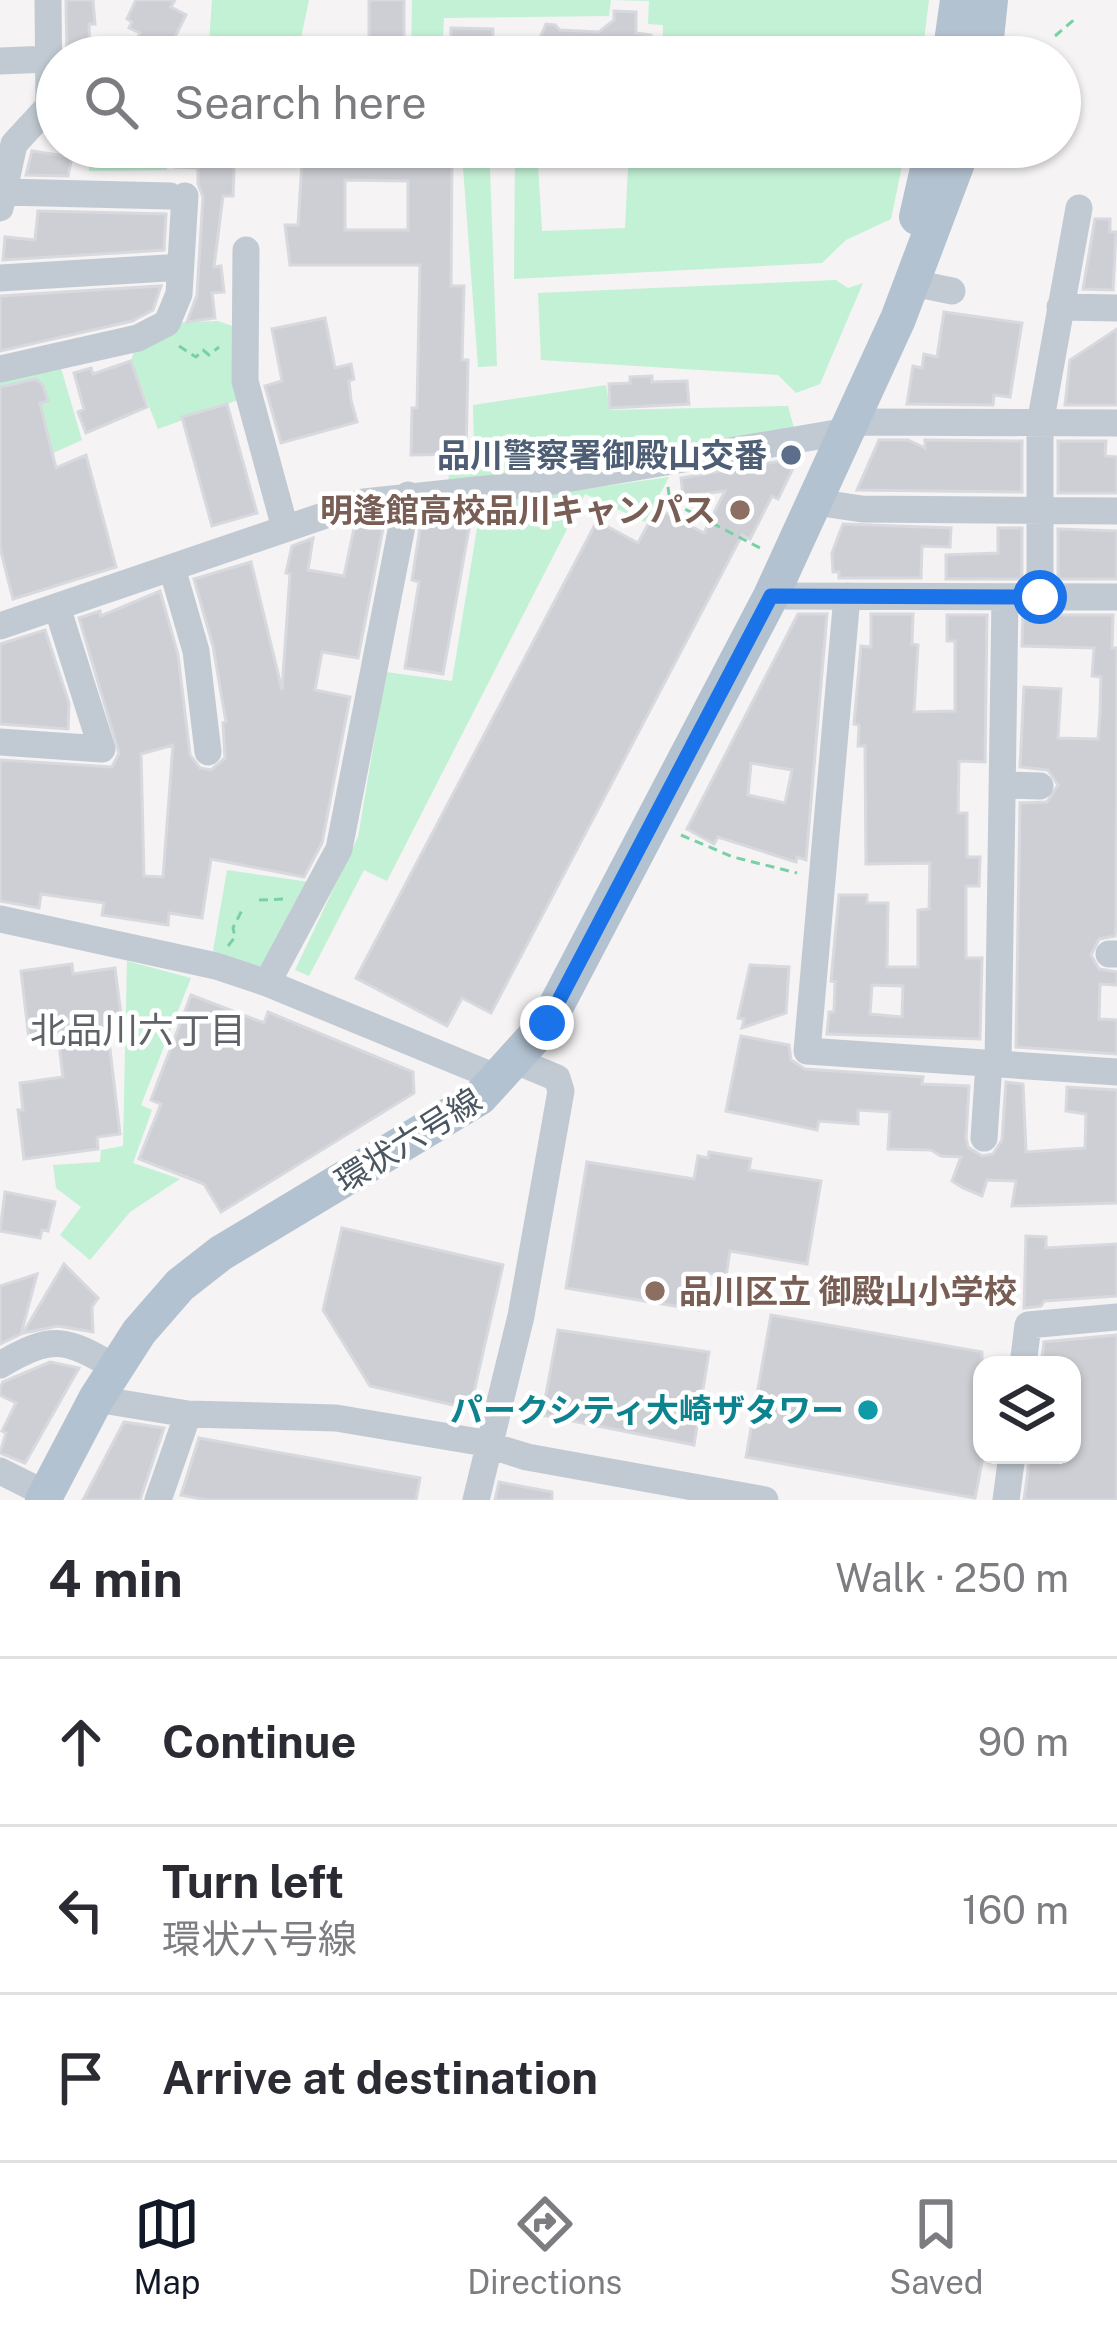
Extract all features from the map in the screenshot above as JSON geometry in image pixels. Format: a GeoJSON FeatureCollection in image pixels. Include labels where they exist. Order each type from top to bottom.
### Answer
{"type":"FeatureCollection","features":[{"type":"Feature","properties":{"kind":"main road"},"geometry":{"type":"LineString","coordinates":[[953,36],[958,0]]}},
{"type":"Feature","properties":{"kind":"main road"},"geometry":{"type":"LineString","coordinates":[[986,36],[990,0]]}},
{"type":"Feature","properties":{"kind":"main road"},"geometry":{"type":"LineString","coordinates":[[1011,36],[1015,0]]}},
{"type":"Feature","properties":{"kind":"main road"},"geometry":{"type":"LineString","coordinates":[[917,273],[915,223],[927,168]]}},
{"type":"Feature","properties":{"kind":"main road"},"geometry":{"type":"LineString","coordinates":[[917,273],[955,168]]}},
{"type":"Feature","properties":{"kind":"main road"},"geometry":{"type":"LineString","coordinates":[[917,273],[948,230],[977,168]]}},
{"type":"Feature","properties":{"kind":"main road","name":"環状六号線"},"geometry":{"type":"LineString","coordinates":[[45,1497],[106,1383],[160,1305],[198,1269],[439,1124],[508,1070],[560,1002],[771,596],[917,273]]}},
{"type":"Feature","properties":{"kind":"street"},"geometry":{"type":"LineString","coordinates":[[48,0],[49,36]]}},
{"type":"Feature","properties":{"kind":"street"},"geometry":{"type":"LineString","coordinates":[[0,61],[36,60]]}},
{"type":"Feature","properties":{"kind":"street"},"geometry":{"type":"LineString","coordinates":[[0,370],[138,338],[167,323],[179,294],[177,196],[2,200],[14,144],[36,121]]}},
{"type":"Feature","properties":{"kind":"street"},"geometry":{"type":"LineString","coordinates":[[1040,597],[1040,424],[1079,208]]}},
{"type":"Feature","properties":{"kind":"street"},"geometry":{"type":"LineString","coordinates":[[247,250],[245,381],[285,528]]}},
{"type":"Feature","properties":{"kind":"street"},"geometry":{"type":"LineString","coordinates":[[0,278],[167,268]]}},
{"type":"Feature","properties":{"kind":"street"},"geometry":{"type":"LineString","coordinates":[[917,273],[952,291]]}},
{"type":"Feature","properties":{"kind":"street"},"geometry":{"type":"LineString","coordinates":[[1060,307],[1117,308]]}},
{"type":"Feature","properties":{"kind":"street"},"geometry":{"type":"LineString","coordinates":[[0,626],[364,502],[542,483],[850,426],[1117,423]]}},
{"type":"Feature","properties":{"kind":"street"},"geometry":{"type":"LineString","coordinates":[[267,983],[339,848],[408,495]]}},
{"type":"Feature","properties":{"kind":"street"},"geometry":{"type":"LineString","coordinates":[[815,502],[862,509],[1117,511]]}},
{"type":"Feature","properties":{"kind":"street"},"geometry":{"type":"LineString","coordinates":[[172,568],[196,651],[208,752]]}},
{"type":"Feature","properties":{"kind":"street"},"geometry":{"type":"LineString","coordinates":[[771,596],[1117,597]]}},
{"type":"Feature","properties":{"kind":"street"},"geometry":{"type":"LineString","coordinates":[[847,596],[807,1051],[1117,1072]]}},
{"type":"Feature","properties":{"kind":"street"},"geometry":{"type":"LineString","coordinates":[[984,1138],[993,1063],[1005,597]]}},
{"type":"Feature","properties":{"kind":"street"},"geometry":{"type":"LineString","coordinates":[[0,742],[102,749],[57,608]]}},
{"type":"Feature","properties":{"kind":"street"},"geometry":{"type":"LineString","coordinates":[[1002,785],[1040,786]]}},
{"type":"Feature","properties":{"kind":"street"},"geometry":{"type":"LineString","coordinates":[[0,919],[130,945],[267,983],[508,1070],[556,1078],[561,1091],[521,1316],[476,1500]]}},
{"type":"Feature","properties":{"kind":"street"},"geometry":{"type":"LineString","coordinates":[[1024,1356],[1028,1325],[1117,1317]]}},
{"type":"Feature","properties":{"kind":"street"},"geometry":{"type":"LineString","coordinates":[[0,1365],[32,1349],[76,1344],[106,1383],[188,1414],[336,1418],[491,1445],[527,1457],[719,1496],[764,1500]]}},
{"type":"Feature","properties":{"kind":"street"},"geometry":{"type":"LineString","coordinates":[[158,1500],[188,1414]]}},
{"type":"Feature","properties":{"kind":"street"},"geometry":{"type":"LineString","coordinates":[[1006,1500],[1011,1464]]}},
{"type":"Feature","properties":{"kind":"street"},"geometry":{"type":"LineString","coordinates":[[0,1471],[45,1497]]}},
{"type":"Feature","properties":{"kind":"path"},"geometry":{"type":"LineString","coordinates":[[1054,36],[1076,18]]}},
{"type":"Feature","properties":{"kind":"path"},"geometry":{"type":"LineString","coordinates":[[186,351],[196,360],[203,350],[209,356],[226,341],[232,359],[237,359],[238,351],[245,352]]}},
{"type":"Feature","properties":{"kind":"path"},"geometry":{"type":"LineString","coordinates":[[672,478],[668,495],[679,506],[763,550]]}},
{"type":"Feature","properties":{"kind":"path"},"geometry":{"type":"LineString","coordinates":[[655,821],[706,848],[822,879]]}},
{"type":"Feature","properties":{"kind":"path"},"geometry":{"type":"LineString","coordinates":[[226,949],[235,938],[233,928],[242,910]]}},
{"type":"Feature","properties":{"kind":"green space"},"geometry":{"type":"Polygon","coordinates":[[[212,0],[309,0],[301,36],[209,36],[212,0]]]}},
{"type":"Feature","properties":{"kind":"green space"},"geometry":{"type":"Polygon","coordinates":[[[412,0],[611,0],[609,16],[444,18],[443,36],[411,36],[412,0]]]}},
{"type":"Feature","properties":{"kind":"green space"},"geometry":{"type":"Polygon","coordinates":[[[611,0],[929,0],[925,36],[663,36],[663,25],[648,24],[649,1],[611,0]]]}},
{"type":"Feature","properties":{"kind":"green space"},"geometry":{"type":"Polygon","coordinates":[[[89,168],[167,168],[167,170],[89,168]]]}},
{"type":"Feature","properties":{"kind":"green space"},"geometry":{"type":"Polygon","coordinates":[[[463,168],[490,168],[497,366],[478,367],[463,168]]]}},
{"type":"Feature","properties":{"kind":"green space"},"geometry":{"type":"Polygon","coordinates":[[[515,168],[538,168],[542,231],[625,228],[628,168],[902,168],[891,219],[846,240],[822,263],[514,279],[515,168]]]}},
{"type":"Feature","properties":{"kind":"green space"},"geometry":{"type":"Polygon","coordinates":[[[836,280],[848,288],[863,283],[820,384],[796,393],[778,375],[541,360],[538,293],[836,280]]]}},
{"type":"Feature","properties":{"kind":"green space"},"geometry":{"type":"Polygon","coordinates":[[[218,321],[246,331],[249,396],[158,429],[131,361],[138,338],[167,323],[218,321]]]}},
{"type":"Feature","properties":{"kind":"green space"},"geometry":{"type":"Polygon","coordinates":[[[61,368],[82,440],[0,477],[0,379],[61,368]]]}},
{"type":"Feature","properties":{"kind":"green space"},"geometry":{"type":"Polygon","coordinates":[[[606,385],[610,410],[788,406],[794,428],[448,483],[450,465],[474,455],[473,405],[606,385]]]}},
{"type":"Feature","properties":{"kind":"green space"},"geometry":{"type":"Polygon","coordinates":[[[669,477],[645,522],[585,494],[387,881],[364,870],[309,976],[295,970],[358,837],[386,672],[452,681],[481,504],[669,477]]]}},
{"type":"Feature","properties":{"kind":"green space"},"geometry":{"type":"Polygon","coordinates":[[[227,870],[309,882],[263,968],[213,951],[227,870]]]}},
{"type":"Feature","properties":{"kind":"green space"},"geometry":{"type":"Polygon","coordinates":[[[127,961],[191,978],[141,1105],[152,1110],[133,1163],[180,1179],[130,1212],[90,1260],[60,1235],[81,1207],[56,1188],[53,1165],[100,1162],[101,1150],[123,1146],[127,961]]]}},
{"type":"Feature","properties":{"kind":"building"},"geometry":{"type":"Polygon","coordinates":[[[66,0],[93,0],[95,24],[89,24],[89,36],[67,36],[66,0]]]}},
{"type":"Feature","properties":{"kind":"building"},"geometry":{"type":"Polygon","coordinates":[[[136,0],[175,0],[171,7],[186,15],[176,36],[138,36],[127,19],[136,0]]]}},
{"type":"Feature","properties":{"kind":"building"},"geometry":{"type":"Polygon","coordinates":[[[369,0],[404,0],[404,36],[369,36],[369,0]]]}},
{"type":"Feature","properties":{"kind":"building"},"geometry":{"type":"Polygon","coordinates":[[[614,11],[636,12],[636,33],[651,36],[541,36],[546,24],[560,30],[599,32],[614,20],[614,11]]]}},
{"type":"Feature","properties":{"kind":"building"},"geometry":{"type":"Polygon","coordinates":[[[451,28],[493,29],[493,36],[451,36],[451,28]]]}},
{"type":"Feature","properties":{"kind":"building"},"geometry":{"type":"Polygon","coordinates":[[[32,151],[36,152],[36,168],[70,168],[68,176],[26,175],[32,151]]]}},
{"type":"Feature","properties":{"kind":"building"},"geometry":{"type":"Polygon","coordinates":[[[198,168],[234,168],[233,196],[223,196],[214,267],[221,266],[224,292],[212,293],[215,318],[187,322],[197,295],[203,197],[198,168]]]}},
{"type":"Feature","properties":{"kind":"building"},"geometry":{"type":"Polygon","coordinates":[[[302,168],[452,168],[451,286],[464,286],[466,454],[411,455],[412,408],[417,408],[420,265],[290,265],[285,225],[298,225],[302,168]],[[345,180],[345,230],[408,230],[408,181],[345,180]]]}},
{"type":"Feature","properties":{"kind":"building"},"geometry":{"type":"Polygon","coordinates":[[[38,211],[166,214],[164,250],[3,260],[5,237],[35,240],[38,211]]]}},
{"type":"Feature","properties":{"kind":"building"},"geometry":{"type":"Polygon","coordinates":[[[1095,219],[1110,219],[1110,232],[1116,232],[1113,290],[1083,289],[1095,219]]]}},
{"type":"Feature","properties":{"kind":"building"},"geometry":{"type":"Polygon","coordinates":[[[161,286],[153,310],[132,321],[0,351],[0,296],[161,286]]]}},
{"type":"Feature","properties":{"kind":"building"},"geometry":{"type":"Polygon","coordinates":[[[944,312],[1022,323],[1010,397],[994,395],[993,405],[907,404],[913,366],[922,368],[924,354],[937,357],[944,312]]]}},
{"type":"Feature","properties":{"kind":"building"},"geometry":{"type":"Polygon","coordinates":[[[325,318],[335,368],[351,364],[354,379],[349,381],[357,422],[281,443],[265,386],[282,381],[272,329],[325,318]]]}},
{"type":"Feature","properties":{"kind":"building"},"geometry":{"type":"Polygon","coordinates":[[[1117,329],[1117,405],[1065,405],[1070,360],[1117,329]]]}},
{"type":"Feature","properties":{"kind":"building"},"geometry":{"type":"Polygon","coordinates":[[[131,361],[147,407],[86,433],[78,412],[84,409],[74,373],[91,368],[93,374],[131,361]]]}},
{"type":"Feature","properties":{"kind":"building"},"geometry":{"type":"Polygon","coordinates":[[[652,376],[652,382],[687,381],[689,404],[610,408],[609,384],[652,376]]]}},
{"type":"Feature","properties":{"kind":"building"},"geometry":{"type":"Polygon","coordinates":[[[36,379],[48,401],[40,403],[56,468],[86,455],[116,567],[13,599],[0,548],[0,387],[36,379]]]}},
{"type":"Feature","properties":{"kind":"building"},"geometry":{"type":"Polygon","coordinates":[[[227,404],[257,513],[212,526],[182,417],[227,404]]]}},
{"type":"Feature","properties":{"kind":"building"},"geometry":{"type":"Polygon","coordinates":[[[879,440],[908,440],[925,448],[925,440],[1022,441],[1022,492],[857,490],[879,440]]]}},
{"type":"Feature","properties":{"kind":"building"},"geometry":{"type":"Polygon","coordinates":[[[1058,441],[1106,441],[1105,456],[1117,457],[1117,493],[1058,493],[1058,441]]]}},
{"type":"Feature","properties":{"kind":"building"},"geometry":{"type":"Polygon","coordinates":[[[798,458],[778,499],[772,496],[750,539],[742,535],[491,1013],[462,998],[447,1026],[356,978],[597,521],[638,543],[657,508],[704,533],[725,491],[683,496],[681,478],[798,458]]]}},
{"type":"Feature","properties":{"kind":"building"},"geometry":{"type":"Polygon","coordinates":[[[472,512],[443,674],[405,668],[419,582],[412,580],[422,515],[472,512]]]}},
{"type":"Feature","properties":{"kind":"building"},"geometry":{"type":"Polygon","coordinates":[[[385,518],[358,658],[322,652],[315,690],[350,697],[322,843],[304,877],[211,859],[202,918],[169,913],[168,925],[102,915],[104,903],[41,894],[39,908],[0,901],[0,760],[112,767],[119,753],[79,618],[100,611],[101,616],[160,591],[178,655],[190,755],[200,768],[211,770],[225,758],[226,722],[213,646],[194,579],[251,562],[282,690],[290,574],[286,573],[292,546],[313,538],[308,570],[344,576],[355,524],[385,518]],[[173,745],[141,754],[144,876],[163,877],[173,745]]]}},
{"type":"Feature","properties":{"kind":"building"},"geometry":{"type":"Polygon","coordinates":[[[843,524],[951,528],[950,547],[922,546],[921,578],[839,578],[839,572],[833,572],[832,553],[843,524]]]}},
{"type":"Feature","properties":{"kind":"building"},"geometry":{"type":"Polygon","coordinates":[[[998,528],[1022,528],[1022,579],[946,579],[946,555],[998,553],[998,528]]]}},
{"type":"Feature","properties":{"kind":"building"},"geometry":{"type":"Polygon","coordinates":[[[1058,529],[1117,531],[1117,579],[1058,579],[1058,529]]]}},
{"type":"Feature","properties":{"kind":"building"},"geometry":{"type":"Polygon","coordinates":[[[798,614],[827,614],[806,860],[797,857],[796,862],[718,837],[714,844],[687,829],[798,614]],[[751,763],[748,795],[785,803],[792,770],[751,763]]]}},
{"type":"Feature","properties":{"kind":"building"},"geometry":{"type":"Polygon","coordinates":[[[871,614],[913,614],[912,644],[918,645],[914,712],[955,711],[955,641],[947,641],[947,615],[987,615],[985,762],[959,761],[958,813],[967,813],[967,857],[980,857],[979,886],[966,886],[966,958],[982,958],[980,1039],[827,1034],[829,1012],[834,1012],[835,982],[831,981],[839,895],[867,895],[867,903],[888,903],[887,967],[918,967],[918,910],[929,909],[930,863],[866,864],[865,746],[858,746],[859,725],[854,724],[861,646],[871,647],[871,614]],[[872,985],[870,1014],[902,1017],[903,986],[872,985]]]}},
{"type":"Feature","properties":{"kind":"building"},"geometry":{"type":"Polygon","coordinates":[[[1023,615],[1113,615],[1112,648],[1117,648],[1116,924],[1115,936],[1099,939],[1091,955],[1099,969],[1117,972],[1117,985],[1100,984],[1099,1019],[1117,1020],[1117,1054],[1016,1047],[1020,803],[1047,802],[1058,785],[1048,770],[1020,767],[1024,687],[1061,689],[1058,738],[1098,739],[1101,677],[1092,676],[1094,648],[1022,646],[1023,615]]]}},
{"type":"Feature","properties":{"kind":"building"},"geometry":{"type":"Polygon","coordinates":[[[45,630],[69,703],[68,729],[0,724],[0,644],[45,630]]]}},
{"type":"Feature","properties":{"kind":"building"},"geometry":{"type":"Polygon","coordinates":[[[72,964],[73,974],[115,968],[122,1022],[107,1024],[120,1134],[97,1137],[98,1149],[24,1159],[20,1083],[63,1077],[58,1036],[29,1039],[21,971],[72,964]]]}},
{"type":"Feature","properties":{"kind":"building"},"geometry":{"type":"Polygon","coordinates":[[[750,965],[789,967],[786,1013],[742,1028],[744,1019],[738,1018],[750,965]]]}},
{"type":"Feature","properties":{"kind":"building"},"geometry":{"type":"Polygon","coordinates":[[[191,995],[264,1023],[268,1012],[413,1072],[414,1093],[221,1212],[204,1184],[139,1159],[161,1104],[151,1100],[191,995]]]}},
{"type":"Feature","properties":{"kind":"building"},"geometry":{"type":"Polygon","coordinates":[[[741,1036],[789,1045],[791,1060],[805,1069],[923,1077],[922,1084],[969,1086],[966,1138],[968,1147],[982,1156],[993,1154],[1002,1140],[1006,1082],[1023,1084],[1026,1152],[1085,1148],[1086,1114],[1066,1111],[1067,1087],[1117,1090],[1117,1203],[1012,1206],[1016,1181],[987,1180],[982,1196],[952,1181],[961,1157],[931,1150],[888,1149],[890,1112],[858,1110],[858,1124],[819,1121],[817,1130],[726,1111],[741,1036]]]}},
{"type":"Feature","properties":{"kind":"building"},"geometry":{"type":"Polygon","coordinates":[[[709,1152],[751,1159],[749,1170],[821,1181],[807,1264],[730,1251],[726,1276],[706,1273],[699,1310],[566,1288],[587,1162],[694,1179],[698,1156],[708,1158],[709,1152]]]}},
{"type":"Feature","properties":{"kind":"building"},"geometry":{"type":"Polygon","coordinates":[[[5,1192],[55,1202],[48,1231],[42,1230],[40,1238],[0,1231],[5,1192]]]}},
{"type":"Feature","properties":{"kind":"building"},"geometry":{"type":"Polygon","coordinates":[[[342,1228],[503,1265],[470,1409],[370,1386],[323,1310],[342,1228]]]}},
{"type":"Feature","properties":{"kind":"building"},"geometry":{"type":"Polygon","coordinates":[[[1026,1236],[1046,1237],[1046,1248],[1117,1244],[1117,1296],[1044,1301],[1041,1306],[1024,1308],[1026,1236]]]}},
{"type":"Feature","properties":{"kind":"building"},"geometry":{"type":"Polygon","coordinates":[[[64,1264],[98,1298],[92,1307],[93,1332],[58,1326],[23,1333],[64,1264]]]}},
{"type":"Feature","properties":{"kind":"building"},"geometry":{"type":"Polygon","coordinates":[[[37,1274],[21,1334],[0,1344],[0,1286],[37,1274]]]}},
{"type":"Feature","properties":{"kind":"building","name":"パークシティ大崎ザタワー"},"geometry":{"type":"Polygon","coordinates":[[[771,1315],[982,1352],[982,1356],[973,1356],[973,1464],[982,1464],[975,1498],[746,1457],[771,1315]]]}},
{"type":"Feature","properties":{"kind":"building"},"geometry":{"type":"Polygon","coordinates":[[[558,1330],[709,1352],[694,1445],[542,1415],[558,1330]]]}},
{"type":"Feature","properties":{"kind":"building"},"geometry":{"type":"Polygon","coordinates":[[[1117,1335],[1117,1500],[1024,1500],[1029,1464],[1081,1464],[1081,1356],[1042,1356],[1044,1342],[1117,1335]]]}},
{"type":"Feature","properties":{"kind":"building"},"geometry":{"type":"Polygon","coordinates":[[[50,1362],[79,1368],[25,1463],[0,1453],[6,1433],[2,1431],[16,1403],[0,1395],[0,1388],[3,1382],[50,1362]]]}},
{"type":"Feature","properties":{"kind":"building"},"geometry":{"type":"Polygon","coordinates":[[[124,1422],[164,1428],[140,1500],[83,1500],[124,1422]]]}},
{"type":"Feature","properties":{"kind":"building"},"geometry":{"type":"Polygon","coordinates":[[[199,1438],[420,1478],[416,1500],[207,1500],[181,1495],[199,1438]]]}},
{"type":"Feature","properties":{"kind":"building"},"geometry":{"type":"Polygon","coordinates":[[[499,1482],[552,1492],[552,1500],[495,1500],[499,1482]]]}},
{"type":"Feature","properties":{"kind":"place","name":"品川警察署御殿山交番"},"geometry":{"type":"Point","coordinates":[791,455]}},
{"type":"Feature","properties":{"kind":"place","name":"明逢館高校品川キャンパス"},"geometry":{"type":"Point","coordinates":[740,510]}},
{"type":"Feature","properties":{"kind":"place","name":"品川区立 御殿山小学校"},"geometry":{"type":"Point","coordinates":[655,1291]}},
{"type":"Feature","properties":{"kind":"place","name":"パークシティ大崎ザタワー"},"geometry":{"type":"Point","coordinates":[868,1410]}},
{"type":"Feature","properties":{"kind":"district","name":"北品川六丁目"},"geometry":{"type":"Point","coordinates":[138,1030]}},
{"type":"Feature","properties":{"kind":"route"},"geometry":{"type":"LineString","coordinates":[[547,1023],[771,596],[1040,597]]}}]}
